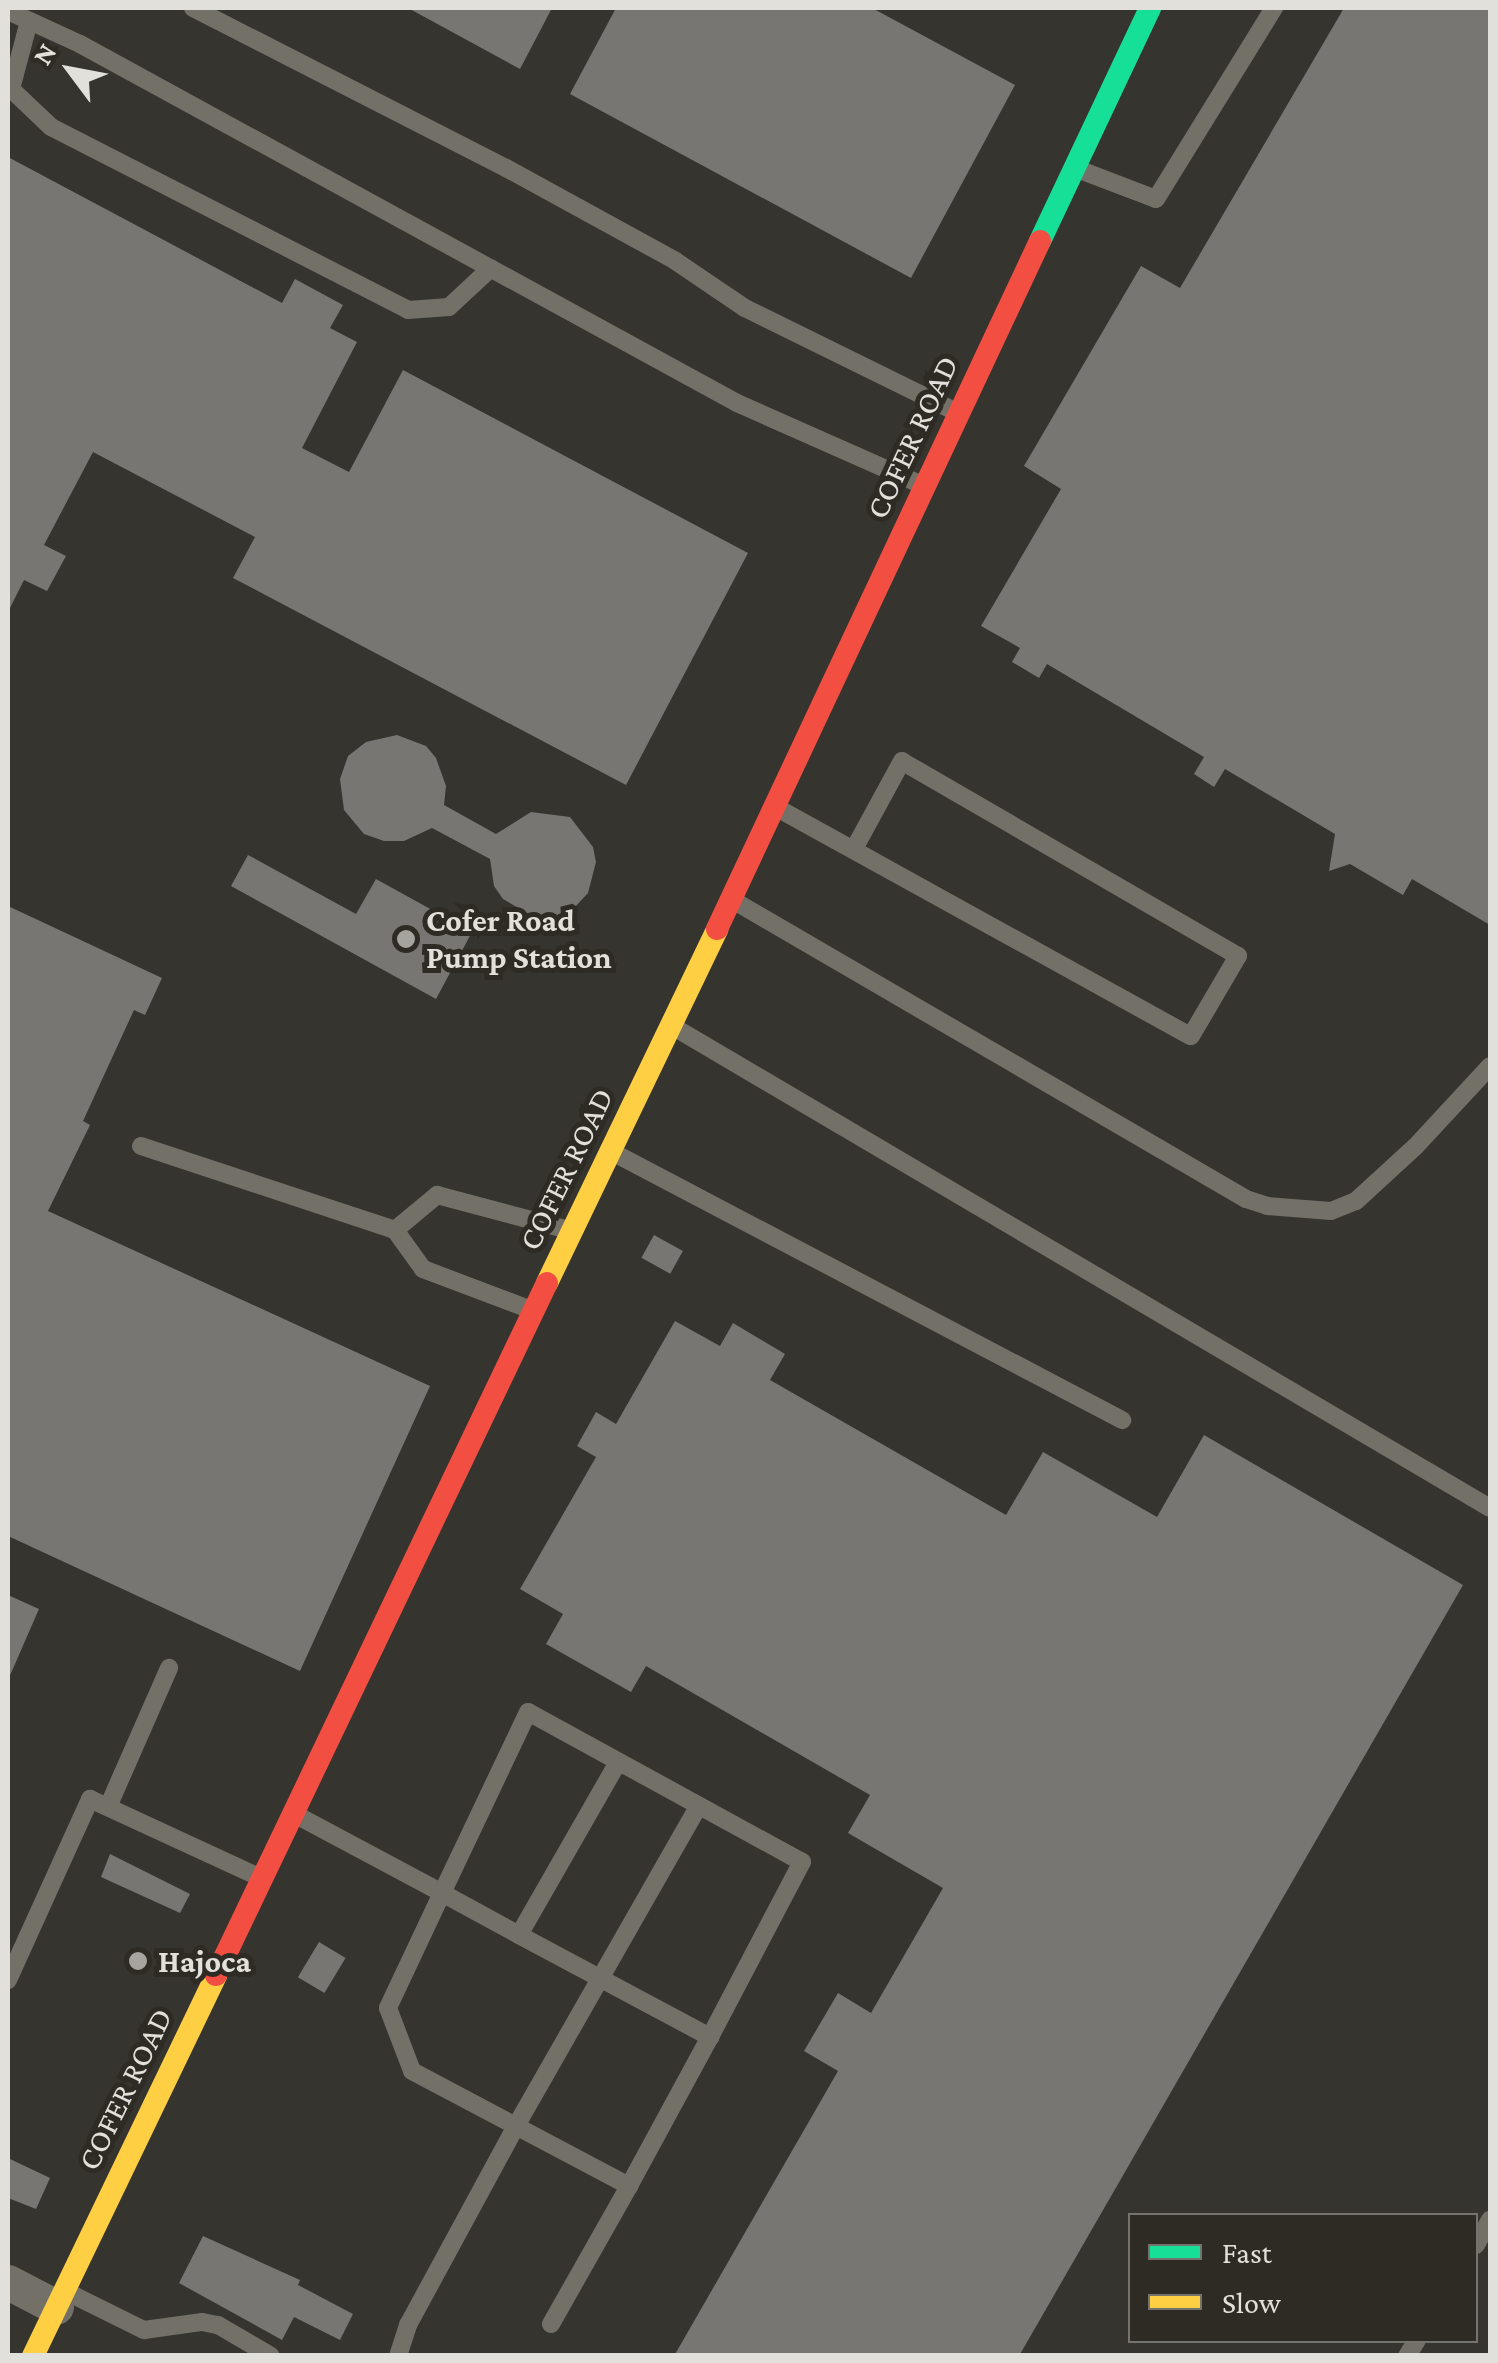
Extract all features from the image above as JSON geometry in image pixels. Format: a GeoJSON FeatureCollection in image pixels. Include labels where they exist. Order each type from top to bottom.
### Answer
{"type":"FeatureCollection","features":[{"type":"Feature","properties":{"kind":"street","name":"COFER ROAD"},"geometry":{"type":"LineString","coordinates":[[33,2356],[671,1026],[1150,8]]}},
{"type":"Feature","properties":{"kind":"street"},"geometry":{"type":"LineString","coordinates":[[8,2282],[60,2299]]}},
{"type":"Feature","properties":{"kind":"lane"},"geometry":{"type":"LineString","coordinates":[[193,8],[506,168],[674,260],[745,308],[959,414]]}},
{"type":"Feature","properties":{"kind":"lane"},"geometry":{"type":"LineString","coordinates":[[1075,168],[1156,199],[1274,8]]}},
{"type":"Feature","properties":{"kind":"lane"},"geometry":{"type":"LineString","coordinates":[[8,11],[80,44],[736,403],[925,486]]}},
{"type":"Feature","properties":{"kind":"lane"},"geometry":{"type":"LineString","coordinates":[[29,21],[12,88],[51,128],[408,310],[449,307],[491,268]]}},
{"type":"Feature","properties":{"kind":"lane"},"geometry":{"type":"LineString","coordinates":[[774,806],[1191,1036],[1238,956],[902,762],[854,849]]}},
{"type":"Feature","properties":{"kind":"lane"},"geometry":{"type":"LineString","coordinates":[[731,899],[1246,1199],[1267,1206],[1331,1212],[1356,1201],[1415,1147],[1490,1066]]}},
{"type":"Feature","properties":{"kind":"lane"},"geometry":{"type":"LineString","coordinates":[[671,1026],[1490,1508]]}},
{"type":"Feature","properties":{"kind":"lane"},"geometry":{"type":"LineString","coordinates":[[140,1146],[395,1230],[422,1269],[534,1311]]}},
{"type":"Feature","properties":{"kind":"lane"},"geometry":{"type":"LineString","coordinates":[[611,1152],[1122,1420]]}},
{"type":"Feature","properties":{"kind":"lane"},"geometry":{"type":"LineString","coordinates":[[395,1230],[438,1195],[572,1231]]}},
{"type":"Feature","properties":{"kind":"lane"},"geometry":{"type":"LineString","coordinates":[[108,1807],[169,1668]]}},
{"type":"Feature","properties":{"kind":"lane"},"geometry":{"type":"LineString","coordinates":[[551,2324],[629,2186],[710,2037],[802,1862],[528,1712],[388,2008],[412,2070],[629,2186]]}},
{"type":"Feature","properties":{"kind":"lane"},"geometry":{"type":"LineString","coordinates":[[519,1935],[618,1764]]}},
{"type":"Feature","properties":{"kind":"lane"},"geometry":{"type":"LineString","coordinates":[[8,1980],[90,1799],[262,1878]]}},
{"type":"Feature","properties":{"kind":"lane"},"geometry":{"type":"LineString","coordinates":[[398,2356],[408,2325],[516,2126],[698,1807]]}},
{"type":"Feature","properties":{"kind":"lane"},"geometry":{"type":"LineString","coordinates":[[293,1814],[710,2037]]}},
{"type":"Feature","properties":{"kind":"lane"},"geometry":{"type":"LineString","coordinates":[[60,2299],[144,2330],[202,2322],[218,2325],[271,2356]]}},
{"type":"Feature","properties":{"kind":"building"},"geometry":{"type":"Polygon","coordinates":[[[408,8],[552,8],[520,69],[408,8]]]}},
{"type":"Feature","properties":{"kind":"building"},"geometry":{"type":"Polygon","coordinates":[[[616,8],[872,8],[1015,85],[911,278],[570,94],[616,8]]]}},
{"type":"Feature","properties":{"kind":"building"},"geometry":{"type":"Polygon","coordinates":[[[1344,8],[1490,8],[1490,925],[1412,879],[1403,895],[1350,864],[1329,871],[1335,834],[1225,769],[1214,787],[1194,774],[1204,757],[1047,664],[1039,678],[1012,662],[1020,648],[981,626],[1061,489],[1024,466],[1141,266],[1180,288],[1344,8]]]}},
{"type":"Feature","properties":{"kind":"building"},"geometry":{"type":"Polygon","coordinates":[[[8,157],[282,303],[295,279],[343,305],[330,328],[357,342],[302,448],[349,472],[403,370],[748,553],[626,785],[233,578],[255,537],[93,452],[44,545],[66,556],[47,591],[24,580],[8,612],[8,157]]]}},
{"type":"Feature","properties":{"kind":"building"},"geometry":{"type":"Polygon","coordinates":[[[397,735],[426,746],[436,758],[446,786],[444,805],[496,834],[531,812],[570,817],[593,847],[596,862],[588,893],[575,907],[555,916],[534,917],[503,899],[494,886],[490,859],[432,828],[404,841],[384,841],[364,834],[344,810],[340,779],[348,756],[366,742],[397,735]]]}},
{"type":"Feature","properties":{"kind":"building","name":"Cofer Road Pump Station"},"geometry":{"type":"Polygon","coordinates":[[[248,855],[356,914],[376,879],[472,932],[436,999],[231,886],[248,855]]]}},
{"type":"Feature","properties":{"kind":"building"},"geometry":{"type":"Polygon","coordinates":[[[8,906],[162,978],[145,1015],[134,1010],[83,1121],[90,1125],[48,1211],[430,1386],[300,1671],[8,1536],[8,906]]]}},
{"type":"Feature","properties":{"kind":"building"},"geometry":{"type":"Polygon","coordinates":[[[654,1235],[683,1251],[670,1274],[641,1258],[654,1235]]]}},
{"type":"Feature","properties":{"kind":"building"},"geometry":{"type":"Polygon","coordinates":[[[675,1321],[720,1346],[733,1323],[785,1354],[770,1380],[1006,1515],[1043,1452],[1157,1517],[1204,1435],[1463,1585],[1019,2356],[674,2356],[838,2071],[804,2051],[838,1993],[871,2013],[943,1888],[848,1833],[870,1795],[646,1666],[631,1692],[546,1644],[563,1614],[520,1589],[596,1457],[577,1446],[596,1412],[616,1424],[675,1321]]]}},
{"type":"Feature","properties":{"kind":"building"},"geometry":{"type":"Polygon","coordinates":[[[8,1595],[39,1609],[8,1680],[8,1595]]]}},
{"type":"Feature","properties":{"kind":"building"},"geometry":{"type":"Polygon","coordinates":[[[110,1854],[190,1894],[180,1913],[101,1877],[110,1854]]]}},
{"type":"Feature","properties":{"kind":"building"},"geometry":{"type":"Polygon","coordinates":[[[319,1942],[346,1958],[324,1993],[298,1977],[319,1942]]]}},
{"type":"Feature","properties":{"kind":"building"},"geometry":{"type":"Polygon","coordinates":[[[8,2158],[50,2178],[36,2209],[8,2198],[8,2158]]]}},
{"type":"Feature","properties":{"kind":"building"},"geometry":{"type":"Polygon","coordinates":[[[203,2236],[300,2280],[298,2285],[353,2314],[340,2340],[294,2317],[282,2340],[179,2283],[203,2236]]]}},
{"type":"Feature","properties":{"kind":"traffic: fast"},"geometry":{"type":"LineString","coordinates":[[1040,241],[1150,8]]}},
{"type":"Feature","properties":{"kind":"traffic: slow"},"geometry":{"type":"LineString","coordinates":[[547,1283],[717,929]]}},
{"type":"Feature","properties":{"kind":"traffic: slow"},"geometry":{"type":"LineString","coordinates":[[33,2356],[216,1975]]}},
{"type":"Feature","properties":{"kind":"traffic: jam"},"geometry":{"type":"LineString","coordinates":[[717,929],[1040,241]]}},
{"type":"Feature","properties":{"kind":"traffic: jam"},"geometry":{"type":"LineString","coordinates":[[216,1975],[547,1283]]}},
{"type":"Feature","properties":{"kind":"place","name":"Cofer Road Pump Station"},"geometry":{"type":"Point","coordinates":[406,939]}},
{"type":"Feature","properties":{"kind":"place","name":"Hajoca"},"geometry":{"type":"Point","coordinates":[138,1961]}}]}
